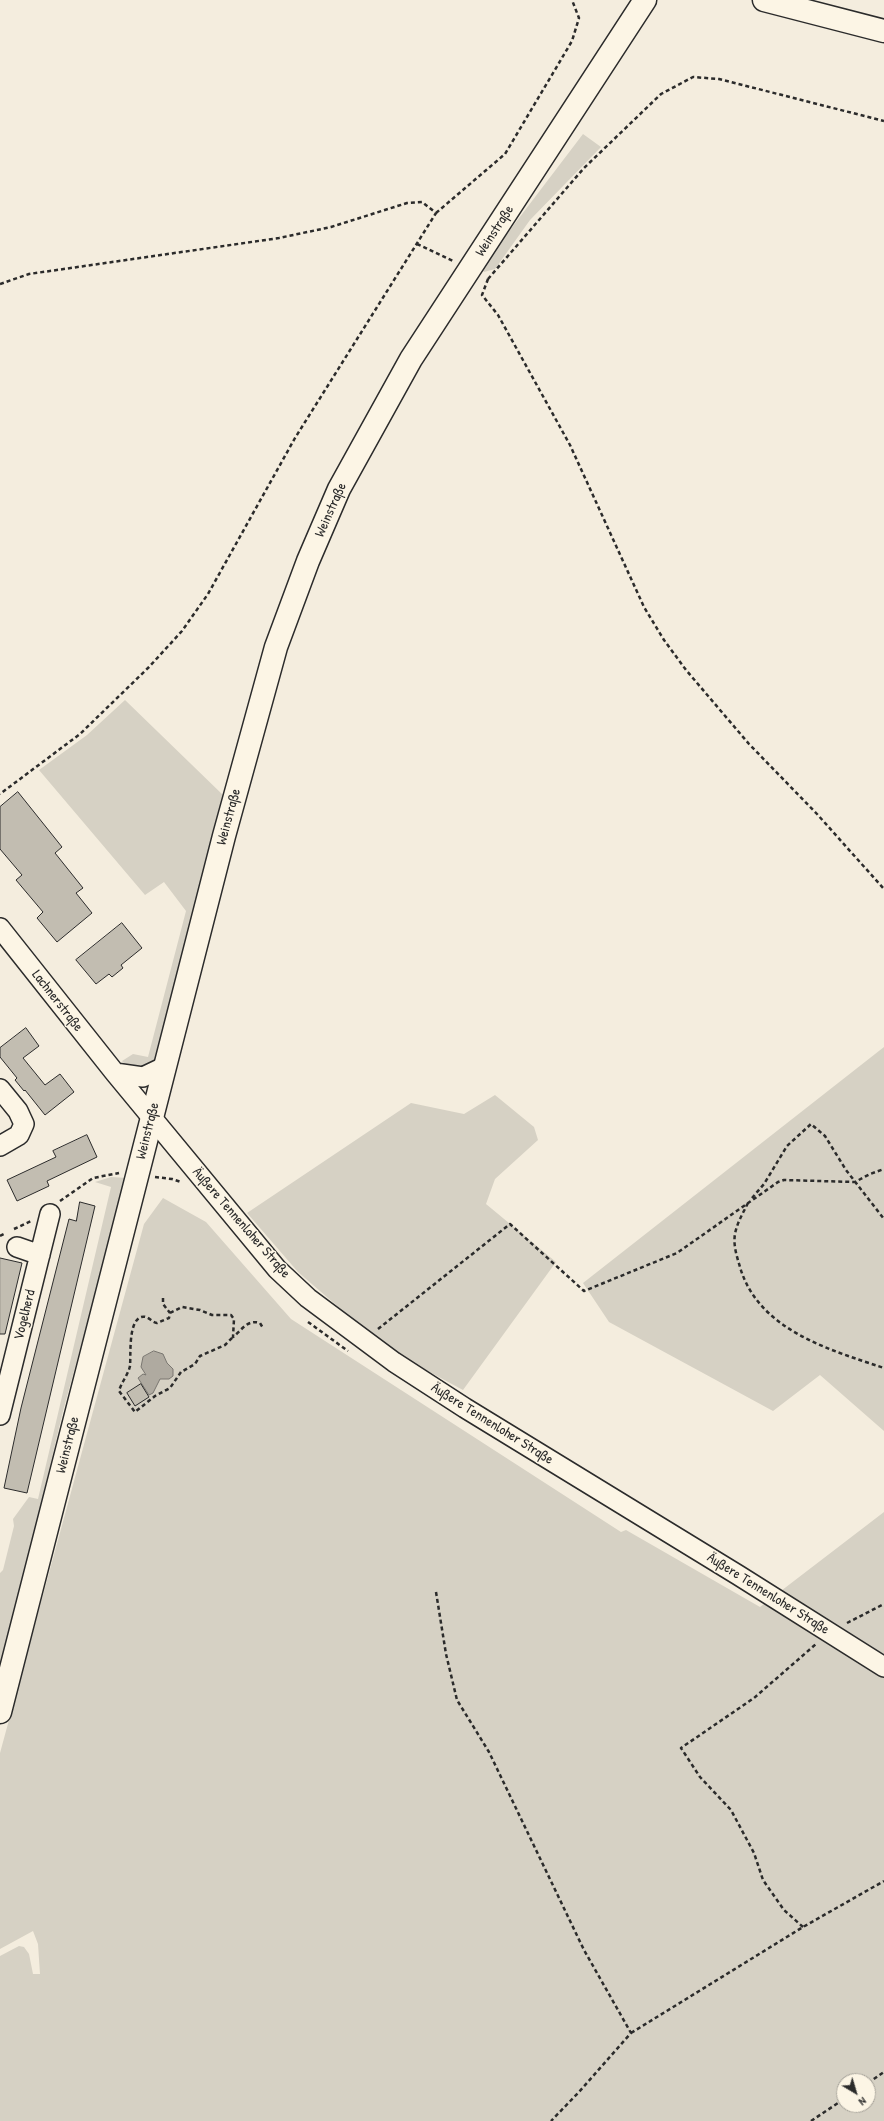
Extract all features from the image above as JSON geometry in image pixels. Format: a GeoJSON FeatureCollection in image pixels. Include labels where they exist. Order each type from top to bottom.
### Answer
{"type":"FeatureCollection","features":[{"type":"Feature","properties":{"kind":"main road"},"geometry":{"type":"LineString","coordinates":[[764,0],[884,31]]}},
{"type":"Feature","properties":{"kind":"main road","name":"Weinstraße"},"geometry":{"type":"LineString","coordinates":[[0,1712],[224,836],[276,647],[308,561],[339,490],[411,358],[480,274],[643,4]]}},
{"type":"Feature","properties":{"kind":"street","name":"Lachnerstraße"},"geometry":{"type":"LineString","coordinates":[[0,928],[152,1118]]}},
{"type":"Feature","properties":{"kind":"street"},"geometry":{"type":"LineString","coordinates":[[115,1073],[143,1077],[164,1067]]}},
{"type":"Feature","properties":{"kind":"street"},"geometry":{"type":"LineString","coordinates":[[0,1089],[18,1111],[24,1124],[19,1135],[0,1146]]}},
{"type":"Feature","properties":{"kind":"street","name":"Äußere Tennenloher Straße"},"geometry":{"type":"LineString","coordinates":[[152,1118],[277,1269],[308,1298],[364,1341],[465,1408],[738,1575],[884,1667]]}},
{"type":"Feature","properties":{"kind":"street","name":"Vogelherd"},"geometry":{"type":"LineString","coordinates":[[0,1415],[40,1255],[46,1213]]}},
{"type":"Feature","properties":{"kind":"street"},"geometry":{"type":"LineString","coordinates":[[17,1247],[40,1255]]}},
{"type":"Feature","properties":{"kind":"path"},"geometry":{"type":"LineString","coordinates":[[0,794],[80,734],[149,667],[182,631],[208,594],[296,438],[436,214],[505,154],[572,41],[579,18],[572,0]]}},
{"type":"Feature","properties":{"kind":"path"},"geometry":{"type":"LineString","coordinates":[[884,121],[719,79],[693,77],[661,94],[584,168],[534,224],[480,274],[482,295],[498,315],[570,445],[644,607],[664,640],[749,744],[884,889]]}},
{"type":"Feature","properties":{"kind":"path"},"geometry":{"type":"LineString","coordinates":[[0,284],[29,274],[279,238],[331,226],[407,203],[422,202],[436,214]]}},
{"type":"Feature","properties":{"kind":"path"},"geometry":{"type":"LineString","coordinates":[[418,244],[450,260]]}},
{"type":"Feature","properties":{"kind":"path"},"geometry":{"type":"LineString","coordinates":[[884,1219],[855,1182],[824,1136],[810,1124],[787,1146],[764,1184],[748,1202],[734,1235],[736,1254],[749,1291],[772,1316],[796,1333],[822,1348],[884,1368]]}},
{"type":"Feature","properties":{"kind":"path"},"geometry":{"type":"LineString","coordinates":[[364,1341],[510,1224],[584,1291],[677,1253],[771,1186],[784,1180],[855,1182],[884,1169]]}},
{"type":"Feature","properties":{"kind":"path"},"geometry":{"type":"LineString","coordinates":[[0,1236],[46,1213],[93,1178],[104,1174],[120,1172],[137,1175]]}},
{"type":"Feature","properties":{"kind":"path"},"geometry":{"type":"LineString","coordinates":[[163,1298],[163,1304],[170,1313]]}},
{"type":"Feature","properties":{"kind":"path"},"geometry":{"type":"LineString","coordinates":[[233,1337],[234,1320],[231,1315],[212,1315],[200,1310],[182,1307],[170,1313],[165,1320],[157,1323],[145,1316],[138,1319],[135,1323],[130,1350],[130,1366],[119,1391],[135,1412],[156,1396],[170,1388],[180,1372],[195,1364],[200,1356],[225,1345],[233,1337],[243,1326],[256,1322],[260,1323],[263,1328]]}},
{"type":"Feature","properties":{"kind":"path"},"geometry":{"type":"LineString","coordinates":[[436,1592],[446,1654],[457,1700],[489,1752],[584,1950],[631,2033]]}},
{"type":"Feature","properties":{"kind":"path"},"geometry":{"type":"LineString","coordinates":[[803,1927],[784,1910],[763,1880],[754,1853],[731,1810],[700,1777],[681,1748],[754,1698],[830,1634],[884,1604]]}},
{"type":"Feature","properties":{"kind":"path"},"geometry":{"type":"LineString","coordinates":[[551,2121],[579,2092],[631,2033],[803,1927],[884,1881]]}},
{"type":"Feature","properties":{"kind":"path"},"geometry":{"type":"LineString","coordinates":[[811,2121],[836,2104]]}},
{"type":"Feature","properties":{"kind":"shaded area"},"geometry":{"type":"Polygon","coordinates":[[[583,134],[601,147],[530,220],[495,269],[484,272],[481,268],[583,134]]]}},
{"type":"Feature","properties":{"kind":"shaded area"},"geometry":{"type":"Polygon","coordinates":[[[125,700],[223,795],[155,1062],[147,1068],[128,1068],[122,1061],[133,1054],[148,1057],[186,911],[164,882],[145,895],[39,770],[87,735],[125,700]]]}},
{"type":"Feature","properties":{"kind":"shaded area"},"geometry":{"type":"Polygon","coordinates":[[[884,1047],[884,1431],[820,1375],[773,1411],[609,1322],[583,1283],[884,1047]]]}},
{"type":"Feature","properties":{"kind":"shaded area"},"geometry":{"type":"Polygon","coordinates":[[[495,1095],[534,1127],[538,1140],[495,1179],[486,1204],[556,1262],[463,1390],[411,1362],[343,1311],[298,1272],[247,1213],[411,1103],[464,1114],[495,1095]]]}},
{"type":"Feature","properties":{"kind":"shaded area"},"geometry":{"type":"Polygon","coordinates":[[[111,1177],[127,1178],[63,1411],[0,1676],[0,1573],[3,1570],[14,1526],[13,1519],[29,1497],[38,1499],[111,1187],[95,1182],[111,1177]]]}},
{"type":"Feature","properties":{"kind":"shaded area"},"geometry":{"type":"Polygon","coordinates":[[[163,1198],[206,1222],[291,1319],[621,1532],[626,1530],[760,1607],[884,1512],[884,2121],[0,2121],[0,1956],[19,1946],[24,1947],[29,1954],[33,1974],[40,1974],[38,1944],[33,1931],[0,1949],[0,1753],[144,1224],[163,1198]]]}},
{"type":"Feature","properties":{"kind":"shaded area"},"geometry":{"type":"Polygon","coordinates":[[[154,1351],[163,1354],[167,1363],[173,1369],[173,1376],[169,1379],[160,1379],[153,1393],[149,1395],[138,1378],[143,1374],[146,1375],[141,1367],[143,1357],[154,1351]]]}},
{"type":"Feature","properties":{"kind":"building"},"geometry":{"type":"Polygon","coordinates":[[[18,792],[62,847],[55,853],[83,888],[76,893],[92,913],[57,942],[37,918],[43,912],[16,880],[22,875],[0,849],[0,807],[18,792]]]}},
{"type":"Feature","properties":{"kind":"building"},"geometry":{"type":"Polygon","coordinates":[[[122,923],[142,948],[121,965],[123,968],[112,977],[109,974],[96,984],[76,960],[122,923]]]}},
{"type":"Feature","properties":{"kind":"building"},"geometry":{"type":"Polygon","coordinates":[[[26,1028],[39,1046],[23,1058],[45,1085],[60,1074],[74,1092],[45,1115],[15,1080],[17,1078],[0,1057],[0,1048],[26,1028]]]}},
{"type":"Feature","properties":{"kind":"building"},"geometry":{"type":"Polygon","coordinates":[[[87,1135],[97,1157],[47,1181],[49,1186],[17,1201],[7,1180],[56,1157],[53,1151],[87,1135]]]}},
{"type":"Feature","properties":{"kind":"building"},"geometry":{"type":"Polygon","coordinates":[[[80,1202],[95,1206],[27,1493],[4,1488],[21,1408],[69,1219],[76,1221],[80,1202]]]}},
{"type":"Feature","properties":{"kind":"building"},"geometry":{"type":"Polygon","coordinates":[[[0,1258],[22,1263],[5,1334],[0,1334],[0,1258]]]}},
{"type":"Feature","properties":{"kind":"building"},"geometry":{"type":"Polygon","coordinates":[[[141,1384],[149,1397],[135,1406],[127,1393],[141,1384]]]}}]}
